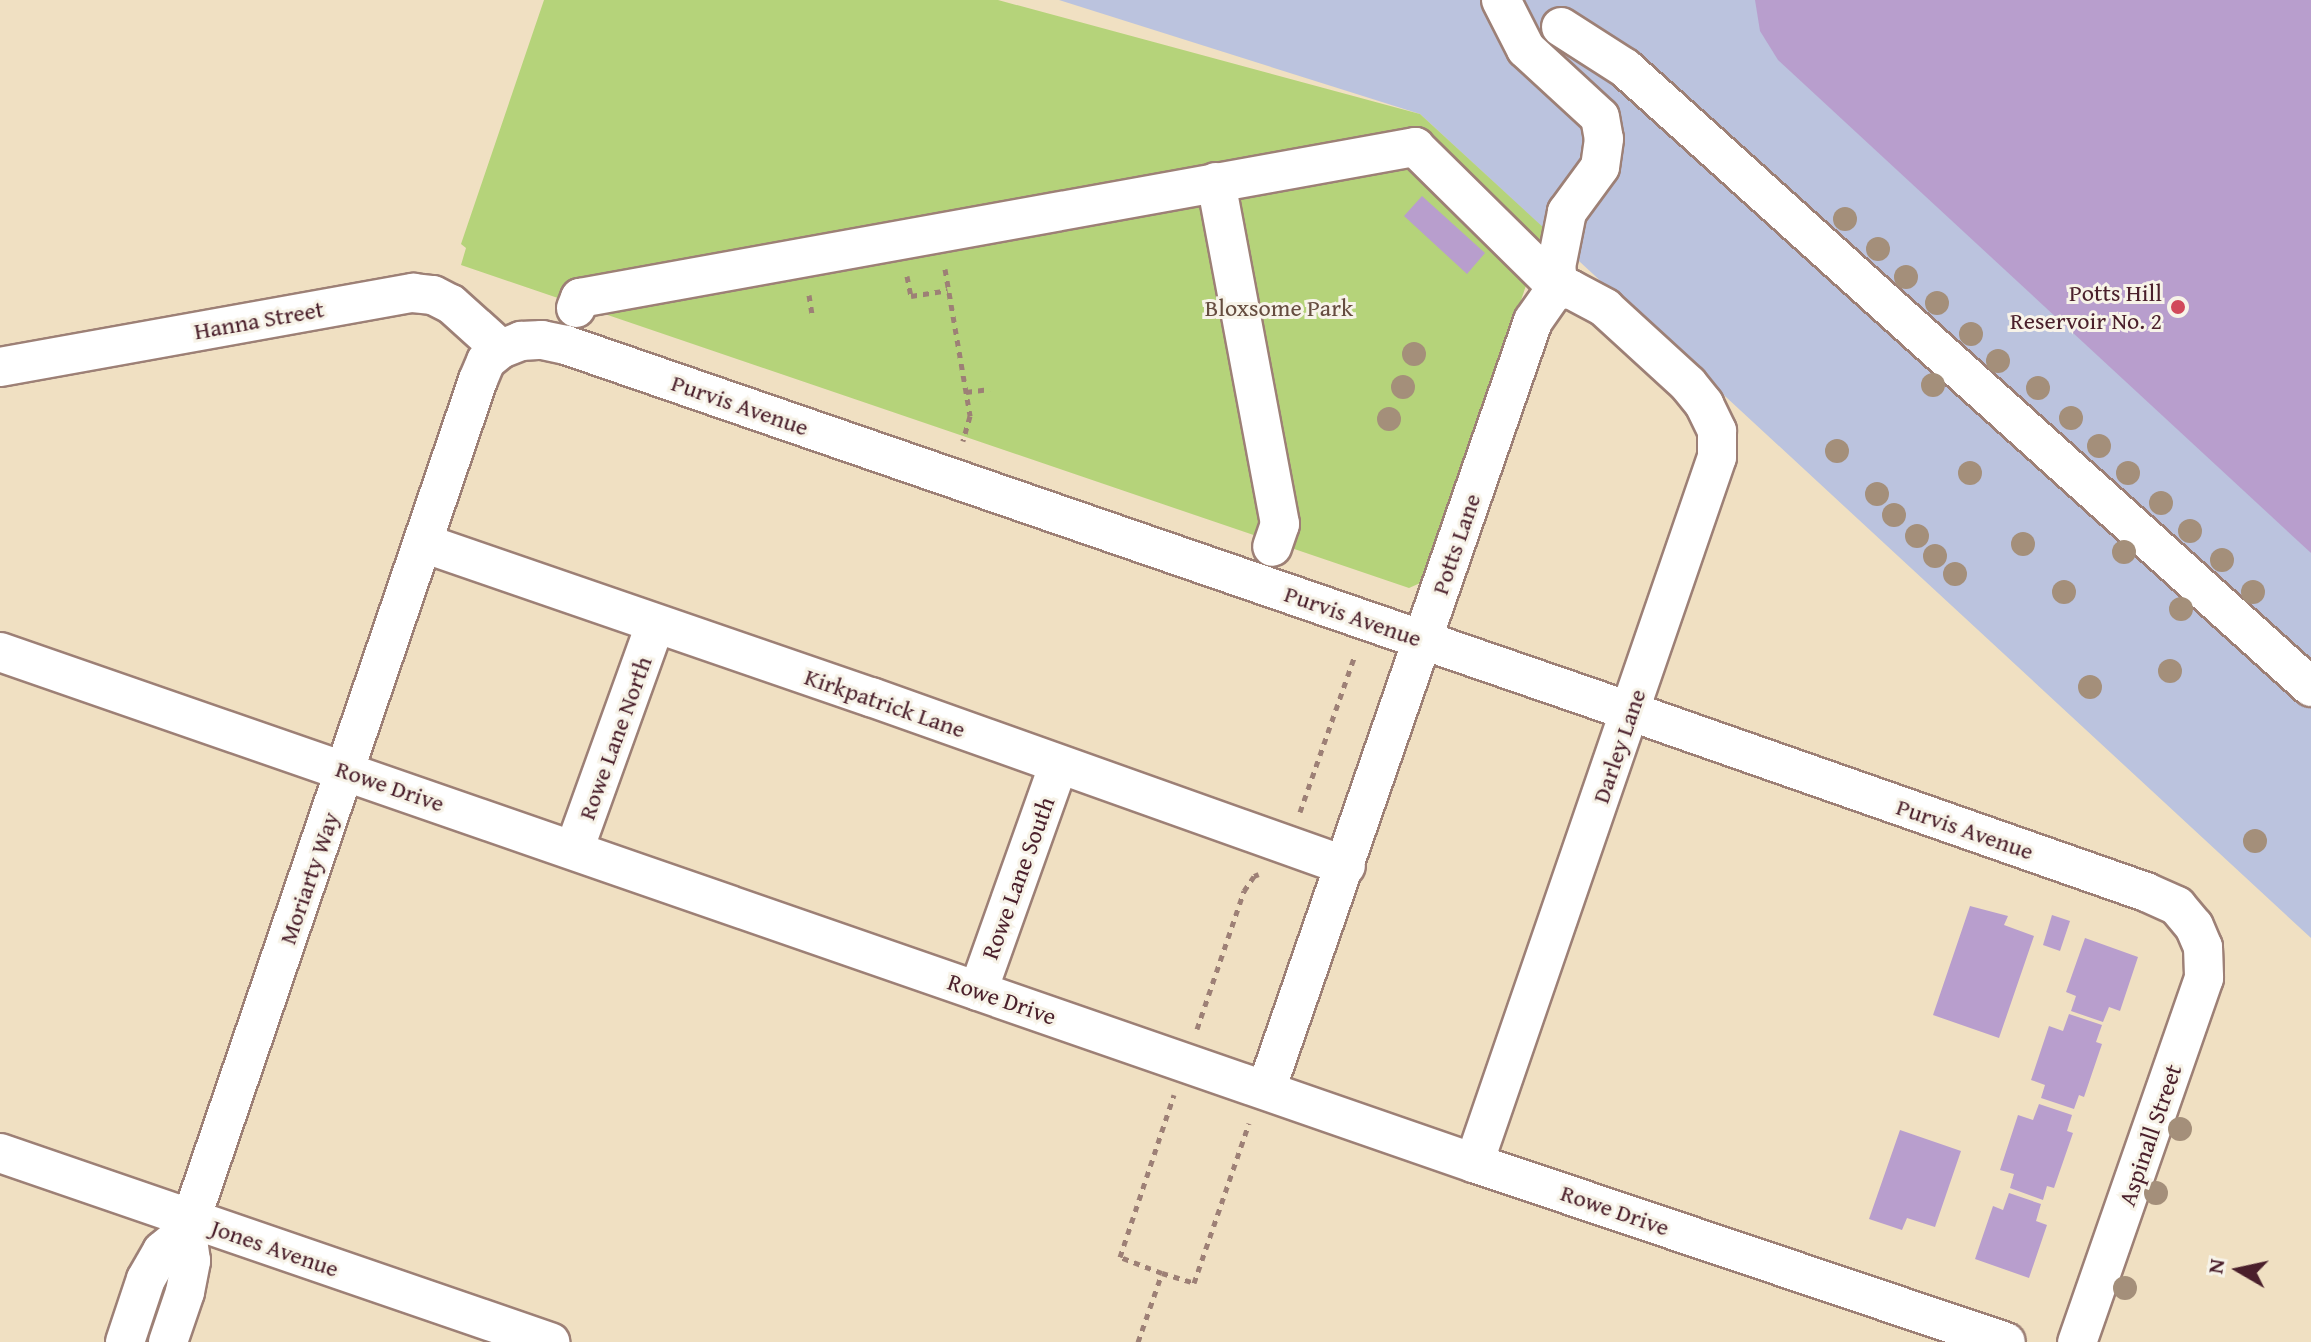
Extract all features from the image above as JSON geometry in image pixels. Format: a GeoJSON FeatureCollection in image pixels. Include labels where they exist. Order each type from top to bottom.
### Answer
{"type":"FeatureCollection","features":[{"type":"Feature","properties":{"kind":"street"},"geometry":{"type":"LineString","coordinates":[[1501,0],[1526,49],[1600,117],[1604,139],[1600,167],[1567,212],[1556,267],[1560,290]]}},
{"type":"Feature","properties":{"kind":"street"},"geometry":{"type":"LineString","coordinates":[[1526,49],[1567,13],[2311,687]]}},
{"type":"Feature","properties":{"kind":"street"},"geometry":{"type":"LineString","coordinates":[[576,308],[580,298],[1216,182],[1292,154],[1415,147],[1560,290]]}},
{"type":"Feature","properties":{"kind":"street"},"geometry":{"type":"LineString","coordinates":[[1216,182],[1280,524],[1272,547]]}},
{"type":"Feature","properties":{"kind":"street","name":"Potts Lane"},"geometry":{"type":"LineString","coordinates":[[1266,1090],[1533,321],[1542,304],[1555,290],[1560,290]]}},
{"type":"Feature","properties":{"kind":"street","name":"Darley Lane"},"geometry":{"type":"LineString","coordinates":[[1474,1163],[1632,712],[1717,457],[1717,431],[1704,404],[1688,384],[1586,295],[1560,290]]}},
{"type":"Feature","properties":{"kind":"street","name":"Hanna Street"},"geometry":{"type":"LineString","coordinates":[[0,367],[413,293],[433,295],[451,304],[501,349]]}},
{"type":"Feature","properties":{"kind":"street","name":"Purvis Avenue"},"geometry":{"type":"LineString","coordinates":[[501,349],[521,341],[566,345],[2146,892],[2177,906],[2194,926]]}},
{"type":"Feature","properties":{"kind":"street","name":"Moriarty Way"},"geometry":{"type":"LineString","coordinates":[[168,1342],[185,1292],[191,1261],[189,1225],[478,380],[486,361],[501,349]]}},
{"type":"Feature","properties":{"kind":"street","name":"Kirkpatrick Lane"},"geometry":{"type":"LineString","coordinates":[[423,543],[871,697],[1346,866]]}},
{"type":"Feature","properties":{"kind":"street","name":"Rowe Lane North"},"geometry":{"type":"LineString","coordinates":[[574,850],[655,625]]}},
{"type":"Feature","properties":{"kind":"street","name":"Rowe Drive"},"geometry":{"type":"LineString","coordinates":[[0,652],[1474,1163],[2006,1342]]}},
{"type":"Feature","properties":{"kind":"street","name":"Rowe Lane South"},"geometry":{"type":"LineString","coordinates":[[978,991],[1058,766]]}},
{"type":"Feature","properties":{"kind":"street","name":"Aspinall Street"},"geometry":{"type":"LineString","coordinates":[[2077,1342],[2204,978],[2203,947],[2194,926]]}},
{"type":"Feature","properties":{"kind":"street","name":"Jones Avenue"},"geometry":{"type":"LineString","coordinates":[[0,1153],[189,1225],[550,1342]]}},
{"type":"Feature","properties":{"kind":"street","name":"Moriarty Way"},"geometry":{"type":"LineString","coordinates":[[125,1342],[146,1279],[162,1251],[189,1225]]}},
{"type":"Feature","properties":{"kind":"path"},"geometry":{"type":"LineString","coordinates":[[938,233],[970,416],[963,441]]}},
{"type":"Feature","properties":{"kind":"path"},"geometry":{"type":"LineString","coordinates":[[966,392],[990,389]]}},
{"type":"Feature","properties":{"kind":"path"},"geometry":{"type":"LineString","coordinates":[[1298,819],[1354,658]]}},
{"type":"Feature","properties":{"kind":"path"},"geometry":{"type":"LineString","coordinates":[[1200,1020],[1244,891]]}},
{"type":"Feature","properties":{"kind":"path"},"geometry":{"type":"LineString","coordinates":[[1161,1136],[1120,1257],[1194,1283],[1237,1155]]}},
{"type":"Feature","properties":{"kind":"path"},"geometry":{"type":"LineString","coordinates":[[1138,1342],[1162,1273]]}},
{"type":"Feature","properties":{"kind":"shaded area"},"geometry":{"type":"Polygon","coordinates":[[[1059,0],[2311,0],[2311,938],[1420,114],[1059,0]]]}},
{"type":"Feature","properties":{"kind":"green space","name":"Bloxsome Park"},"geometry":{"type":"Polygon","coordinates":[[[544,0],[998,0],[1420,114],[1545,229],[1427,580],[1409,588],[461,265],[466,248],[461,244],[544,0]]]}},
{"type":"Feature","properties":{"kind":"building","name":"Potts Hill Reservoir No. 2"},"geometry":{"type":"Polygon","coordinates":[[[1755,0],[2311,0],[2311,553],[1778,60],[1760,31],[1755,0]]]}},
{"type":"Feature","properties":{"kind":"building"},"geometry":{"type":"Polygon","coordinates":[[[1422,196],[1485,253],[1467,274],[1404,216],[1422,196]]]}},
{"type":"Feature","properties":{"kind":"building"},"geometry":{"type":"Polygon","coordinates":[[[1970,906],[2008,916],[2004,925],[2034,936],[1999,1038],[1933,1015],[1970,906]]]}},
{"type":"Feature","properties":{"kind":"building"},"geometry":{"type":"Polygon","coordinates":[[[2052,915],[2070,921],[2060,951],[2043,945],[2052,915]]]}},
{"type":"Feature","properties":{"kind":"building"},"geometry":{"type":"Polygon","coordinates":[[[2085,938],[2138,957],[2120,1011],[2109,1007],[2103,1022],[2071,1011],[2076,996],[2066,992],[2085,938]]]}},
{"type":"Feature","properties":{"kind":"building"},"geometry":{"type":"Polygon","coordinates":[[[2069,1014],[2102,1025],[2096,1042],[2102,1044],[2084,1097],[2079,1095],[2074,1109],[2041,1098],[2045,1085],[2031,1080],[2049,1026],[2063,1031],[2069,1014]]]}},
{"type":"Feature","properties":{"kind":"building"},"geometry":{"type":"Polygon","coordinates":[[[2039,1104],[2072,1115],[2067,1131],[2073,1133],[2054,1188],[2047,1186],[2043,1200],[2010,1188],[2014,1174],[2000,1170],[2018,1115],[2033,1120],[2039,1104]]]}},
{"type":"Feature","properties":{"kind":"building"},"geometry":{"type":"Polygon","coordinates":[[[1900,1130],[1961,1151],[1935,1227],[1907,1218],[1902,1230],[1869,1219],[1900,1130]]]}},
{"type":"Feature","properties":{"kind":"building"},"geometry":{"type":"Polygon","coordinates":[[[2009,1193],[2041,1204],[2036,1221],[2047,1225],[2029,1278],[1975,1259],[1993,1206],[2003,1210],[2009,1193]]]}},
{"type":"Feature","properties":{"kind":"place","name":"Potts Hill Reservoir No. 2"},"geometry":{"type":"Point","coordinates":[2178,307]}}]}
